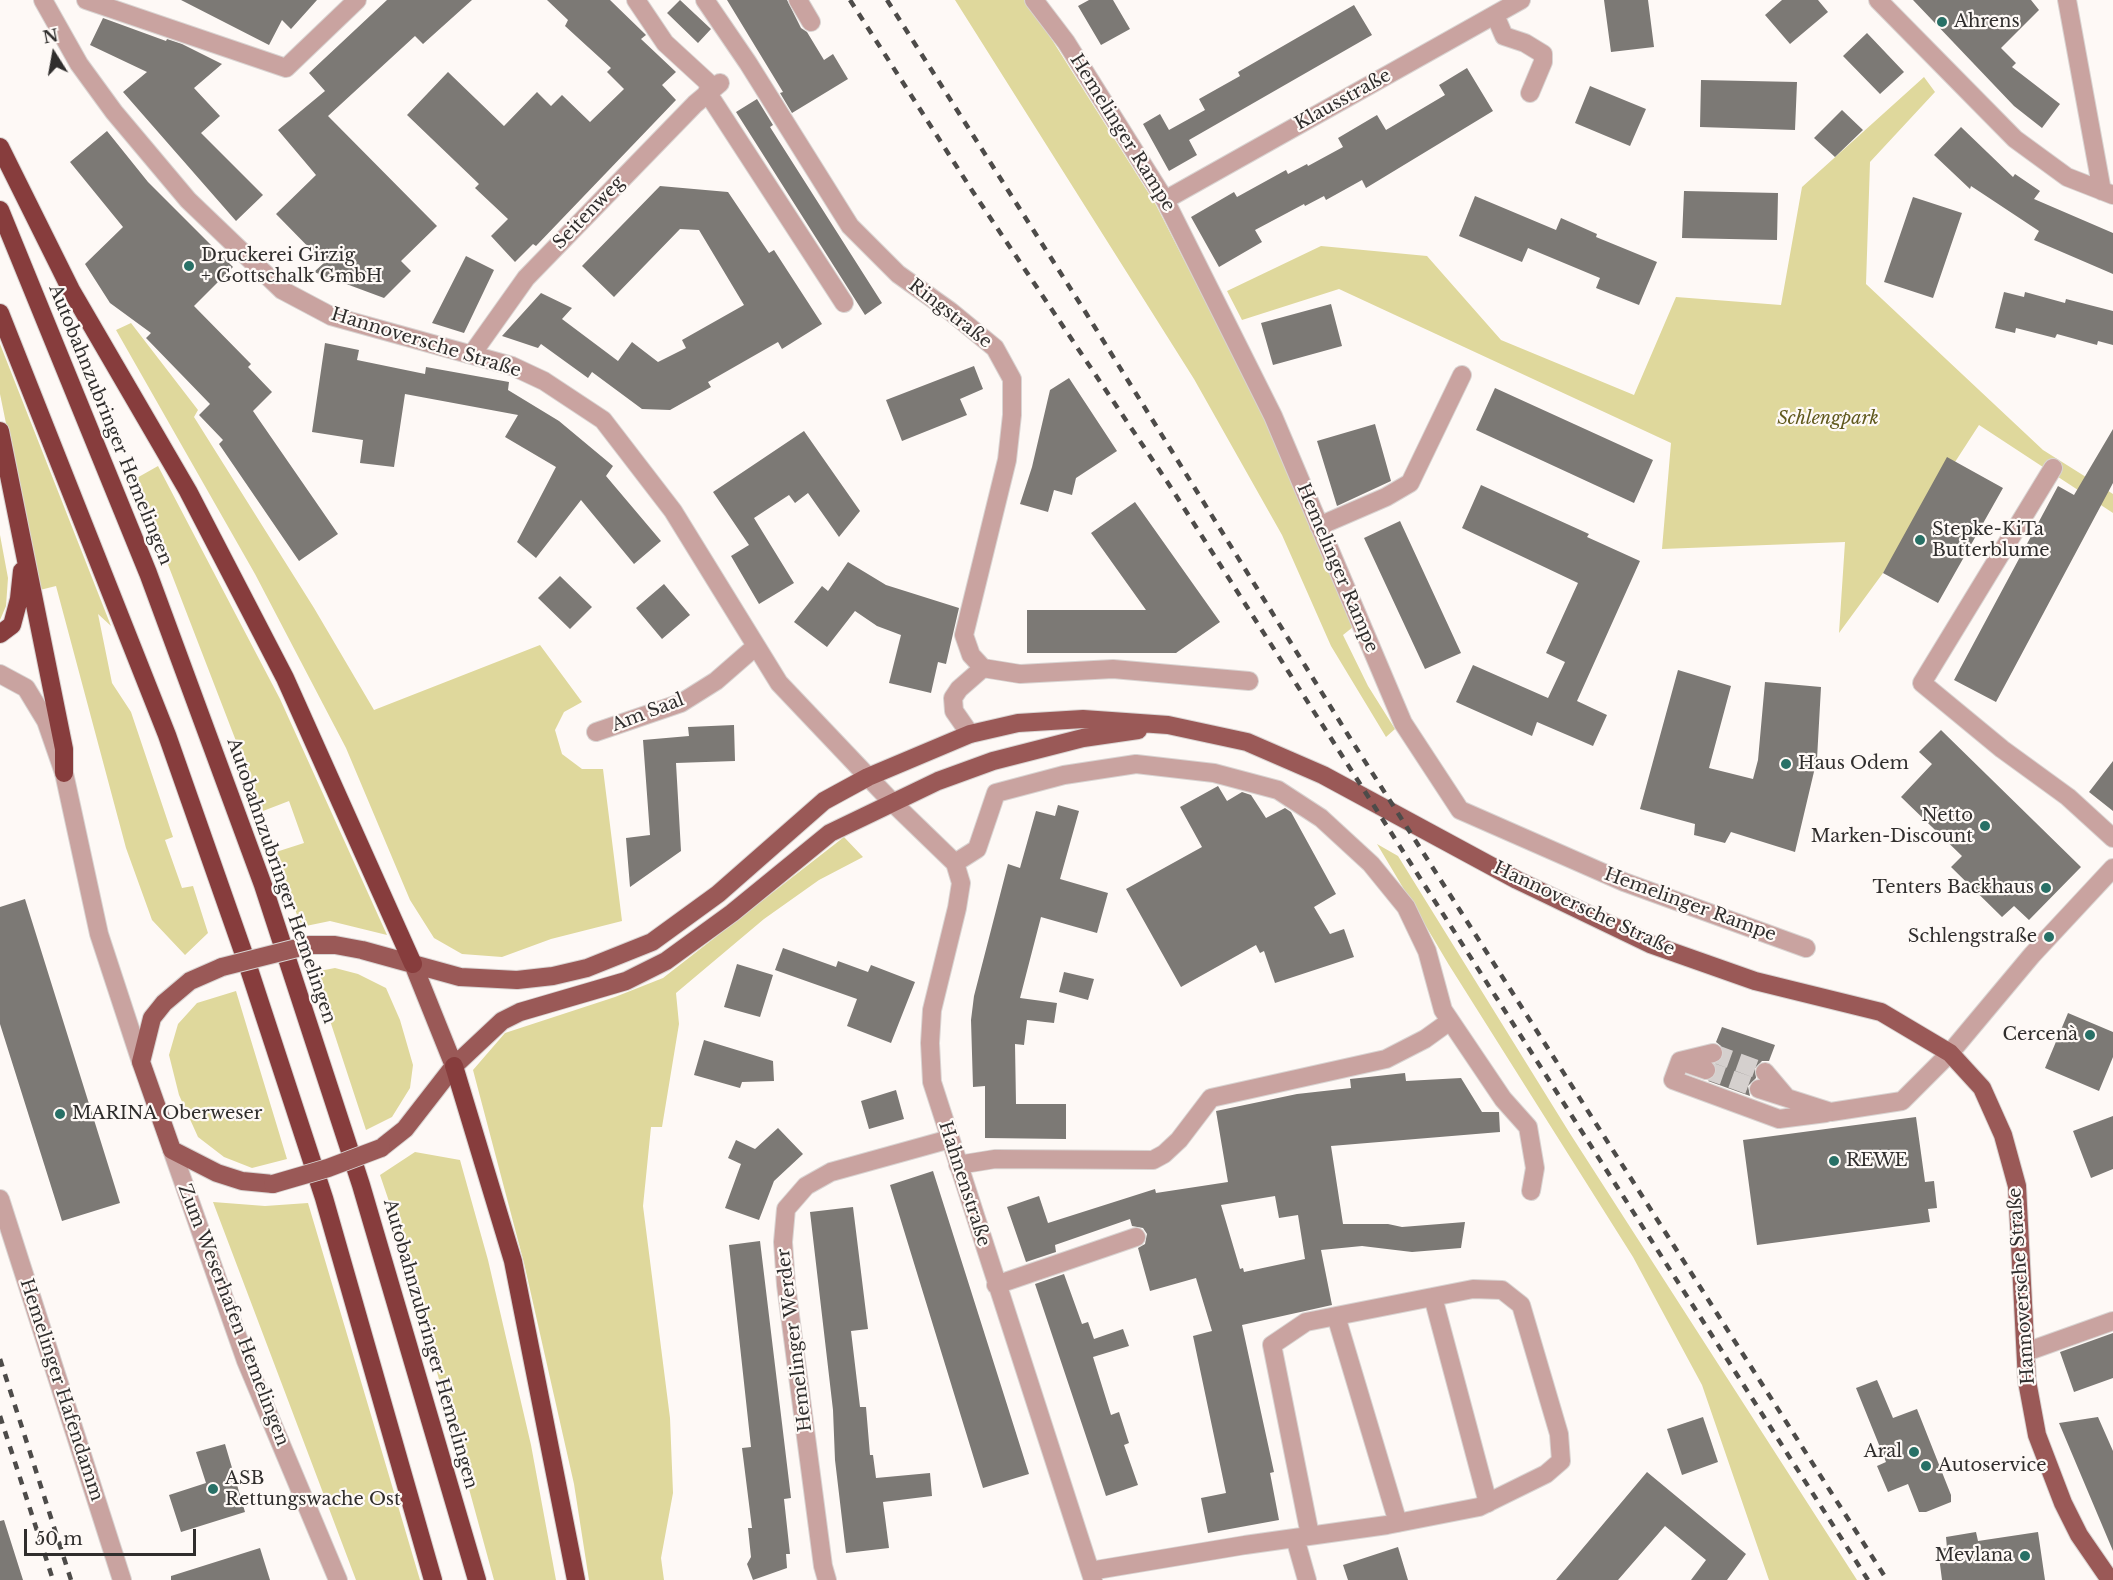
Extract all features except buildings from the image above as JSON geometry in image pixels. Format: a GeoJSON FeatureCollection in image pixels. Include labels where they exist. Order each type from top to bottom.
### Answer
{"type":"FeatureCollection","features":[{"type":"Feature","properties":{"kind":"highway"},"geometry":{"type":"LineString","coordinates":[[0,147],[71,290],[188,491],[285,678],[413,964]]}},
{"type":"Feature","properties":{"kind":"highway","name":"Autobahnzubringer Hemelingen"},"geometry":{"type":"LineString","coordinates":[[0,210],[148,573],[262,885],[361,1185],[477,1580]]}},
{"type":"Feature","properties":{"kind":"highway"},"geometry":{"type":"LineString","coordinates":[[0,313],[167,735],[224,895],[324,1198],[433,1580]]}},
{"type":"Feature","properties":{"kind":"highway"},"geometry":{"type":"LineString","coordinates":[[0,431],[64,749],[64,773]]}},
{"type":"Feature","properties":{"kind":"highway"},"geometry":{"type":"LineString","coordinates":[[0,634],[12,625],[19,599],[24,552]]}},
{"type":"Feature","properties":{"kind":"highway"},"geometry":{"type":"LineString","coordinates":[[454,1066],[513,1261],[576,1580]]}},
{"type":"Feature","properties":{"kind":"main road","name":"Hannoversche Straße"},"geometry":{"type":"LineString","coordinates":[[868,777],[970,734],[1018,723],[1083,719],[1168,725],[1247,742],[1323,775],[1517,880],[1650,944],[1755,981],[1881,1012],[1950,1053],[1982,1088],[2002,1135],[2018,1186],[2026,1352],[2032,1414],[2055,1485],[2079,1535],[2110,1580]]}},
{"type":"Feature","properties":{"kind":"main road","name":"Hannoversche Straße"},"geometry":{"type":"LineString","coordinates":[[892,802],[938,781],[993,761],[1083,738],[1168,725]]}},
{"type":"Feature","properties":{"kind":"main road"},"geometry":{"type":"LineString","coordinates":[[868,777],[824,801],[718,894],[652,942],[587,968],[553,976],[517,980],[460,977],[335,945],[309,945],[222,967],[190,981],[164,1003],[152,1018],[141,1062],[172,1150],[217,1173],[242,1181],[273,1184],[328,1168],[381,1148],[405,1129],[454,1066],[502,1021],[520,1012],[626,981],[666,961],[732,913],[830,833],[892,802]]}},
{"type":"Feature","properties":{"kind":"main road"},"geometry":{"type":"LineString","coordinates":[[413,964],[454,1066]]}},
{"type":"Feature","properties":{"kind":"street"},"geometry":{"type":"LineString","coordinates":[[86,0],[286,68],[357,0]]}},
{"type":"Feature","properties":{"kind":"street"},"geometry":{"type":"LineString","coordinates":[[636,0],[665,43],[714,88],[844,303]]}},
{"type":"Feature","properties":{"kind":"street","name":"Ringstraße"},"geometry":{"type":"LineString","coordinates":[[705,0],[748,63],[850,226],[898,274],[950,311],[995,348],[1011,379],[1012,415],[1006,460],[964,635],[971,655],[982,668]]}},
{"type":"Feature","properties":{"kind":"street"},"geometry":{"type":"LineString","coordinates":[[798,0],[812,22]]}},
{"type":"Feature","properties":{"kind":"street","name":"Hemelinger Rampe"},"geometry":{"type":"LineString","coordinates":[[1034,0],[1066,42],[1165,200],[1273,416],[1403,723],[1460,810],[1624,882],[1806,948]]}},
{"type":"Feature","properties":{"kind":"street","name":"Klausstraße"},"geometry":{"type":"LineString","coordinates":[[1165,200],[1521,0]]}},
{"type":"Feature","properties":{"kind":"street"},"geometry":{"type":"LineString","coordinates":[[1878,0],[2015,138],[2067,177],[2107,193]]}},
{"type":"Feature","properties":{"kind":"street"},"geometry":{"type":"LineString","coordinates":[[2067,0],[2107,193]]}},
{"type":"Feature","properties":{"kind":"street","name":"Hannoversche Straße"},"geometry":{"type":"LineString","coordinates":[[49,2],[79,64],[141,144],[188,200],[282,290],[330,316],[512,366],[544,381],[603,420],[673,511],[779,683],[892,802]]}},
{"type":"Feature","properties":{"kind":"street"},"geometry":{"type":"LineString","coordinates":[[1495,15],[1504,36],[1525,43],[1543,54],[1544,62],[1530,93]]}},
{"type":"Feature","properties":{"kind":"street","name":"Seitenweg"},"geometry":{"type":"LineString","coordinates":[[472,354],[526,278],[714,88]]}},
{"type":"Feature","properties":{"kind":"street"},"geometry":{"type":"LineString","coordinates":[[1320,526],[1386,497],[1410,483],[1462,375]]}},
{"type":"Feature","properties":{"kind":"street"},"geometry":{"type":"LineString","coordinates":[[2053,468],[1922,683],[2002,749],[2068,798],[2113,838]]}},
{"type":"Feature","properties":{"kind":"street","name":"Am Saal"},"geometry":{"type":"LineString","coordinates":[[596,732],[681,703],[716,681],[755,647]]}},
{"type":"Feature","properties":{"kind":"street"},"geometry":{"type":"LineString","coordinates":[[970,734],[954,711],[953,698],[958,689],[982,668],[1020,674],[1113,669],[1249,681]]}},
{"type":"Feature","properties":{"kind":"street"},"geometry":{"type":"LineString","coordinates":[[0,674],[27,688],[46,721],[64,773],[99,934],[141,1062]]}},
{"type":"Feature","properties":{"kind":"street"},"geometry":{"type":"LineString","coordinates":[[892,802],[955,863],[977,849],[996,793],[1064,775],[1136,764],[1214,773],[1278,790],[1321,818],[1371,864],[1406,907],[1427,951],[1443,1010],[1503,1099],[1528,1127],[1535,1168],[1531,1191]]}},
{"type":"Feature","properties":{"kind":"street","name":"Hahnenstraße"},"geometry":{"type":"LineString","coordinates":[[955,863],[961,883],[932,1010],[930,1043],[932,1082],[1091,1576]]}},
{"type":"Feature","properties":{"kind":"street"},"geometry":{"type":"LineString","coordinates":[[1680,1061],[1673,1080],[1779,1119],[1902,1101],[1950,1053],[2032,955],[2113,868]]}},
{"type":"Feature","properties":{"kind":"street"},"geometry":{"type":"LineString","coordinates":[[958,1165],[995,1159],[1153,1160],[1164,1154],[1179,1140],[1211,1098],[1386,1059],[1425,1039],[1450,1021]]}},
{"type":"Feature","properties":{"kind":"street"},"geometry":{"type":"LineString","coordinates":[[1680,1061],[1713,1053]]}},
{"type":"Feature","properties":{"kind":"street"},"geometry":{"type":"LineString","coordinates":[[1680,1061],[1706,1070]]}},
{"type":"Feature","properties":{"kind":"street"},"geometry":{"type":"LineString","coordinates":[[1762,1080],[1787,1098],[1831,1112]]}},
{"type":"Feature","properties":{"kind":"street","name":"Hemelinger Werder"},"geometry":{"type":"LineString","coordinates":[[827,1580],[823,1566],[786,1285],[783,1242],[786,1209],[806,1186],[831,1172],[950,1139]]}},
{"type":"Feature","properties":{"kind":"street","name":"Zum Weserhafen Hemelingen"},"geometry":{"type":"LineString","coordinates":[[172,1150],[246,1361],[338,1580]]}},
{"type":"Feature","properties":{"kind":"street","name":"Hemelinger Hafendamm"},"geometry":{"type":"LineString","coordinates":[[0,1199],[122,1580]]}},
{"type":"Feature","properties":{"kind":"street"},"geometry":{"type":"LineString","coordinates":[[996,1285],[1136,1237]]}},
{"type":"Feature","properties":{"kind":"street"},"geometry":{"type":"LineString","coordinates":[[1091,1576],[1303,1536],[1398,1523],[1479,1507],[1546,1474],[1561,1461],[1558,1434],[1521,1305],[1502,1290],[1473,1289],[1306,1322],[1272,1345],[1303,1536],[1307,1580]]}},
{"type":"Feature","properties":{"kind":"street"},"geometry":{"type":"LineString","coordinates":[[1433,1297],[1488,1503]]}},
{"type":"Feature","properties":{"kind":"street"},"geometry":{"type":"LineString","coordinates":[[1336,1316],[1398,1523]]}},
{"type":"Feature","properties":{"kind":"street"},"geometry":{"type":"LineString","coordinates":[[2026,1352],[2113,1321]]}},
{"type":"Feature","properties":{"kind":"green space"},"geometry":{"type":"Polygon","coordinates":[[[955,0],[1027,0],[1156,205],[1260,409],[1353,627],[1343,635],[1368,686],[1395,729],[1386,737],[1331,646],[1282,535],[1194,379],[955,0]]]}},
{"type":"Feature","properties":{"kind":"green space","name":"Schlengpark"},"geometry":{"type":"Polygon","coordinates":[[[1924,77],[1935,92],[1870,162],[1866,284],[2043,450],[2113,494],[2113,513],[1979,425],[1883,573],[1839,633],[1845,542],[1662,549],[1671,443],[1339,289],[1242,320],[1227,291],[1321,246],[1427,256],[1501,340],[1634,395],[1676,297],[1781,305],[1802,187],[1924,77]]]}},
{"type":"Feature","properties":{"kind":"green space"},"geometry":{"type":"Polygon","coordinates":[[[131,323],[198,410],[194,417],[314,608],[374,710],[540,645],[582,702],[564,712],[555,730],[562,754],[582,769],[603,769],[622,921],[551,939],[502,957],[462,954],[434,938],[410,900],[346,748],[255,574],[116,330],[131,323]]]}},
{"type":"Feature","properties":{"kind":"green space"},"geometry":{"type":"Polygon","coordinates":[[[0,344],[111,626],[98,614],[112,683],[131,712],[173,837],[165,840],[182,888],[193,886],[208,933],[185,955],[152,920],[126,848],[56,586],[40,590],[0,394],[0,344]]]}},
{"type":"Feature","properties":{"kind":"green space"},"geometry":{"type":"Polygon","coordinates":[[[158,466],[280,699],[387,935],[330,921],[301,927],[276,852],[304,843],[289,801],[263,811],[135,479],[158,466]]]}},
{"type":"Feature","properties":{"kind":"green space"},"geometry":{"type":"Polygon","coordinates":[[[0,535],[8,578],[6,606],[0,620],[0,535]]]}},
{"type":"Feature","properties":{"kind":"green space"},"geometry":{"type":"Polygon","coordinates":[[[844,837],[863,857],[819,880],[764,919],[676,993],[679,1024],[662,1127],[651,1127],[643,1206],[670,1418],[673,1493],[661,1558],[664,1580],[589,1580],[574,1484],[524,1263],[473,1070],[505,1033],[615,997],[663,978],[844,837]]]}},
{"type":"Feature","properties":{"kind":"green space"},"geometry":{"type":"Polygon","coordinates":[[[1377,844],[1398,856],[1569,1132],[1857,1580],[1769,1580],[1702,1385],[1633,1257],[1449,965],[1377,844]]]}},
{"type":"Feature","properties":{"kind":"green space"},"geometry":{"type":"Polygon","coordinates":[[[335,968],[358,974],[386,988],[400,1020],[413,1065],[410,1088],[392,1117],[366,1130],[314,972],[335,968]]]}},
{"type":"Feature","properties":{"kind":"green space"},"geometry":{"type":"Polygon","coordinates":[[[236,991],[287,1159],[252,1168],[224,1157],[198,1137],[179,1095],[169,1055],[178,1024],[197,1003],[236,991]]]}},
{"type":"Feature","properties":{"kind":"green space"},"geometry":{"type":"Polygon","coordinates":[[[415,1152],[460,1160],[488,1260],[531,1445],[556,1580],[494,1580],[395,1219],[380,1175],[415,1152]]]}},
{"type":"Feature","properties":{"kind":"green space"},"geometry":{"type":"Polygon","coordinates":[[[213,1202],[265,1206],[308,1203],[420,1580],[356,1580],[213,1202]]]}},
{"type":"Feature","properties":{"kind":"tunnel"},"geometry":{"type":"LineString","coordinates":[[1713,1053],[1765,1072]]}},
{"type":"Feature","properties":{"kind":"tunnel"},"geometry":{"type":"LineString","coordinates":[[1706,1070],[1759,1089]]}},
{"type":"Feature","properties":{"kind":"railway"},"geometry":{"type":"LineString","coordinates":[[850,0],[973,192],[1168,483],[1868,1580]]}},
{"type":"Feature","properties":{"kind":"railway"},"geometry":{"type":"LineString","coordinates":[[887,0],[1086,313],[1350,738],[1887,1580]]}},
{"type":"Feature","properties":{"kind":"railway"},"geometry":{"type":"LineString","coordinates":[[0,1359],[71,1580]]}},
{"type":"Feature","properties":{"kind":"railway"},"geometry":{"type":"LineString","coordinates":[[0,1416],[53,1580]]}},
{"type":"Feature","properties":{"kind":"place","name":"Ahrens"},"geometry":{"type":"Point","coordinates":[1942,22]}},
{"type":"Feature","properties":{"kind":"place","name":"Druckerei Girzig + Gottschalk GmbH"},"geometry":{"type":"Point","coordinates":[189,266]}},
{"type":"Feature","properties":{"kind":"place","name":"Stepke-KiTa Butterblume"},"geometry":{"type":"Point","coordinates":[1920,540]}},
{"type":"Feature","properties":{"kind":"place","name":"Haus Odem"},"geometry":{"type":"Point","coordinates":[1786,764]}},
{"type":"Feature","properties":{"kind":"place","name":"Netto Marken-Discount"},"geometry":{"type":"Point","coordinates":[1985,826]}},
{"type":"Feature","properties":{"kind":"place","name":"Tenters Backhaus"},"geometry":{"type":"Point","coordinates":[2046,888]}},
{"type":"Feature","properties":{"kind":"place","name":"Schlengstraße"},"geometry":{"type":"Point","coordinates":[2049,937]}},
{"type":"Feature","properties":{"kind":"place","name":"Cercenà"},"geometry":{"type":"Point","coordinates":[2090,1035]}},
{"type":"Feature","properties":{"kind":"place","name":"MARINA Oberweser"},"geometry":{"type":"Point","coordinates":[60,1114]}},
{"type":"Feature","properties":{"kind":"place","name":"REWE"},"geometry":{"type":"Point","coordinates":[1834,1161]}},
{"type":"Feature","properties":{"kind":"place","name":"Aral"},"geometry":{"type":"Point","coordinates":[1914,1452]}},
{"type":"Feature","properties":{"kind":"place","name":"Autoservice"},"geometry":{"type":"Point","coordinates":[1926,1466]}},
{"type":"Feature","properties":{"kind":"place","name":"ASB Rettungswache Ost"},"geometry":{"type":"Point","coordinates":[213,1489]}},
{"type":"Feature","properties":{"kind":"place","name":"Mevlana"},"geometry":{"type":"Point","coordinates":[2025,1556]}}]}
